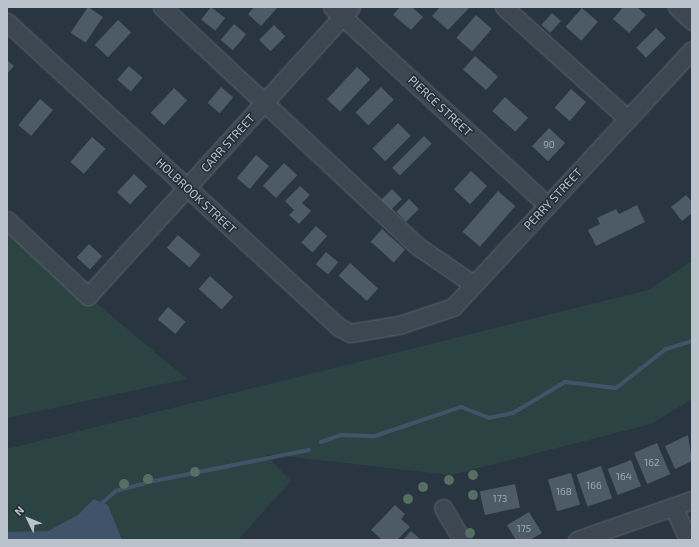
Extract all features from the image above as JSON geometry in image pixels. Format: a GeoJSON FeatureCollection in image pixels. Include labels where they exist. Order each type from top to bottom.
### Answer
{"type":"FeatureCollection","features":[{"type":"Feature","properties":{"kind":"street"},"geometry":{"type":"LineString","coordinates":[[162,7],[266,101],[416,246],[473,284]]}},
{"type":"Feature","properties":{"kind":"street"},"geometry":{"type":"LineString","coordinates":[[504,7],[628,119]]}},
{"type":"Feature","properties":{"kind":"street"},"geometry":{"type":"LineString","coordinates":[[677,7],[692,21]]}},
{"type":"Feature","properties":{"kind":"street","name":"CARR STREET"},"geometry":{"type":"LineString","coordinates":[[7,220],[88,296],[266,101],[342,10]]}},
{"type":"Feature","properties":{"kind":"street","name":"PIERCE STREET"},"geometry":{"type":"LineString","coordinates":[[342,10],[548,205]]}},
{"type":"Feature","properties":{"kind":"street","name":"HOLBROOK STREET"},"geometry":{"type":"LineString","coordinates":[[7,22],[339,327],[360,333],[399,324]]}},
{"type":"Feature","properties":{"kind":"street","name":"PERRY STREET"},"geometry":{"type":"LineString","coordinates":[[399,324],[453,307],[692,50]]}},
{"type":"Feature","properties":{"kind":"street"},"geometry":{"type":"LineString","coordinates":[[577,540],[674,508],[692,500]]}},
{"type":"Feature","properties":{"kind":"street"},"geometry":{"type":"LineString","coordinates":[[443,508],[462,540]]}},
{"type":"Feature","properties":{"kind":"street"},"geometry":{"type":"LineString","coordinates":[[674,508],[688,540]]}},
{"type":"Feature","properties":{"kind":"green space"},"geometry":{"type":"Polygon","coordinates":[[[7,220],[88,296],[187,379],[7,418],[7,220]]]}},
{"type":"Feature","properties":{"kind":"green space"},"geometry":{"type":"Polygon","coordinates":[[[692,261],[692,399],[651,424],[451,475],[265,454],[291,481],[238,540],[7,540],[7,449],[648,290],[692,261]]]}},
{"type":"Feature","properties":{"kind":"water"},"geometry":{"type":"Polygon","coordinates":[[[94,499],[108,505],[122,540],[7,540],[7,532],[48,531],[78,515],[94,499]]]}},
{"type":"Feature","properties":{"kind":"building"},"geometry":{"type":"Polygon","coordinates":[[[88,7],[103,17],[86,43],[71,33],[88,7]]]}},
{"type":"Feature","properties":{"kind":"building"},"geometry":{"type":"Polygon","coordinates":[[[211,7],[225,18],[215,31],[201,20],[211,7]]]}},
{"type":"Feature","properties":{"kind":"building"},"geometry":{"type":"Polygon","coordinates":[[[254,7],[278,7],[261,26],[248,14],[254,7]]]}},
{"type":"Feature","properties":{"kind":"building"},"geometry":{"type":"Polygon","coordinates":[[[400,7],[412,7],[423,17],[411,30],[393,15],[400,7]]]}},
{"type":"Feature","properties":{"kind":"building"},"geometry":{"type":"Polygon","coordinates":[[[440,7],[469,8],[448,30],[432,16],[440,7]]]}},
{"type":"Feature","properties":{"kind":"building"},"geometry":{"type":"Polygon","coordinates":[[[623,7],[637,7],[646,15],[629,33],[613,19],[623,7]]]}},
{"type":"Feature","properties":{"kind":"building"},"geometry":{"type":"Polygon","coordinates":[[[582,8],[598,22],[581,41],[566,27],[582,8]]]}},
{"type":"Feature","properties":{"kind":"building"},"geometry":{"type":"Polygon","coordinates":[[[552,13],[561,21],[550,33],[541,25],[552,13]]]}},
{"type":"Feature","properties":{"kind":"building"},"geometry":{"type":"Polygon","coordinates":[[[476,15],[492,29],[472,51],[456,38],[476,15]]]}},
{"type":"Feature","properties":{"kind":"building"},"geometry":{"type":"Polygon","coordinates":[[[118,20],[131,32],[108,57],[95,45],[118,20]]]}},
{"type":"Feature","properties":{"kind":"building"},"geometry":{"type":"Polygon","coordinates":[[[234,24],[246,34],[233,50],[221,40],[234,24]]]}},
{"type":"Feature","properties":{"kind":"building"},"geometry":{"type":"Polygon","coordinates":[[[274,25],[285,36],[270,51],[259,40],[274,25]]]}},
{"type":"Feature","properties":{"kind":"building"},"geometry":{"type":"Polygon","coordinates":[[[656,28],[666,38],[646,58],[636,48],[656,28]]]}},
{"type":"Feature","properties":{"kind":"building"},"geometry":{"type":"Polygon","coordinates":[[[475,56],[498,77],[486,90],[463,69],[475,56]]]}},
{"type":"Feature","properties":{"kind":"building"},"geometry":{"type":"Polygon","coordinates":[[[7,60],[14,66],[7,74],[7,60]]]}},
{"type":"Feature","properties":{"kind":"building"},"geometry":{"type":"Polygon","coordinates":[[[129,66],[143,78],[131,91],[117,80],[129,66]]]}},
{"type":"Feature","properties":{"kind":"building"},"geometry":{"type":"Polygon","coordinates":[[[357,67],[370,79],[340,111],[327,99],[357,67]]]}},
{"type":"Feature","properties":{"kind":"building"},"geometry":{"type":"Polygon","coordinates":[[[221,87],[233,97],[220,113],[208,103],[221,87]]]}},
{"type":"Feature","properties":{"kind":"building"},"geometry":{"type":"Polygon","coordinates":[[[381,87],[394,100],[368,125],[356,112],[381,87]]]}},
{"type":"Feature","properties":{"kind":"building"},"geometry":{"type":"Polygon","coordinates":[[[174,88],[187,100],[164,125],[151,113],[174,88]]]}},
{"type":"Feature","properties":{"kind":"building"},"geometry":{"type":"Polygon","coordinates":[[[571,89],[586,102],[570,121],[555,108],[571,89]]]}},
{"type":"Feature","properties":{"kind":"building"},"geometry":{"type":"Polygon","coordinates":[[[505,97],[528,118],[515,132],[492,111],[505,97]]]}},
{"type":"Feature","properties":{"kind":"building"},"geometry":{"type":"Polygon","coordinates":[[[40,99],[53,110],[31,136],[18,125],[40,99]]]}},
{"type":"Feature","properties":{"kind":"building"},"geometry":{"type":"Polygon","coordinates":[[[398,123],[411,136],[385,161],[373,148],[398,123]]]}},
{"type":"Feature","properties":{"kind":"building"},"geometry":{"type":"Polygon","coordinates":[[[549,128],[565,143],[548,161],[532,146],[549,128]]]}},
{"type":"Feature","properties":{"kind":"building"},"geometry":{"type":"Polygon","coordinates":[[[424,136],[432,144],[400,176],[392,168],[424,136]]]}},
{"type":"Feature","properties":{"kind":"building"},"geometry":{"type":"Polygon","coordinates":[[[92,137],[106,149],[84,174],[70,162],[92,137]]]}},
{"type":"Feature","properties":{"kind":"building"},"geometry":{"type":"Polygon","coordinates":[[[256,155],[269,166],[250,189],[237,178],[256,155]]]}},
{"type":"Feature","properties":{"kind":"building"},"geometry":{"type":"Polygon","coordinates":[[[284,163],[297,175],[276,198],[263,186],[284,163]]]}},
{"type":"Feature","properties":{"kind":"building"},"geometry":{"type":"Polygon","coordinates":[[[471,171],[487,186],[470,204],[454,189],[471,171]]]}},
{"type":"Feature","properties":{"kind":"building"},"geometry":{"type":"Polygon","coordinates":[[[134,174],[147,186],[130,205],[117,192],[134,174]]]}},
{"type":"Feature","properties":{"kind":"building"},"geometry":{"type":"Polygon","coordinates":[[[300,186],[310,195],[302,203],[311,211],[299,224],[289,215],[294,210],[285,201],[300,186]]]}},
{"type":"Feature","properties":{"kind":"building"},"geometry":{"type":"Polygon","coordinates":[[[392,189],[402,199],[389,212],[379,202],[392,189]]]}},
{"type":"Feature","properties":{"kind":"building"},"geometry":{"type":"Polygon","coordinates":[[[498,191],[515,206],[480,247],[463,232],[498,191]]]}},
{"type":"Feature","properties":{"kind":"building"},"geometry":{"type":"Polygon","coordinates":[[[686,195],[692,202],[692,213],[682,221],[671,207],[686,195]]]}},
{"type":"Feature","properties":{"kind":"building"},"geometry":{"type":"Polygon","coordinates":[[[409,199],[419,209],[406,222],[396,212],[409,199]]]}},
{"type":"Feature","properties":{"kind":"building"},"geometry":{"type":"Polygon","coordinates":[[[637,205],[645,222],[596,246],[588,230],[600,224],[597,218],[616,209],[619,214],[637,205]]]}},
{"type":"Feature","properties":{"kind":"building"},"geometry":{"type":"Polygon","coordinates":[[[316,226],[327,236],[312,252],[301,242],[316,226]]]}},
{"type":"Feature","properties":{"kind":"building"},"geometry":{"type":"Polygon","coordinates":[[[382,229],[405,250],[394,262],[371,242],[382,229]]]}},
{"type":"Feature","properties":{"kind":"building"},"geometry":{"type":"Polygon","coordinates":[[[178,235],[201,255],[189,268],[167,248],[178,235]]]}},
{"type":"Feature","properties":{"kind":"building"},"geometry":{"type":"Polygon","coordinates":[[[89,244],[102,256],[90,269],[77,257],[89,244]]]}},
{"type":"Feature","properties":{"kind":"building"},"geometry":{"type":"Polygon","coordinates":[[[326,252],[338,262],[328,275],[316,264],[326,252]]]}},
{"type":"Feature","properties":{"kind":"building"},"geometry":{"type":"Polygon","coordinates":[[[350,263],[378,288],[367,301],[339,276],[350,263]]]}},
{"type":"Feature","properties":{"kind":"building"},"geometry":{"type":"Polygon","coordinates":[[[210,276],[233,297],[222,309],[199,289],[210,276]]]}},
{"type":"Feature","properties":{"kind":"building"},"geometry":{"type":"Polygon","coordinates":[[[168,307],[186,322],[175,334],[158,319],[168,307]]]}},
{"type":"Feature","properties":{"kind":"building"},"geometry":{"type":"Polygon","coordinates":[[[688,435],[692,461],[675,469],[665,446],[688,435]]]}},
{"type":"Feature","properties":{"kind":"building"},"geometry":{"type":"Polygon","coordinates":[[[657,443],[670,474],[647,484],[634,453],[657,443]]]}},
{"type":"Feature","properties":{"kind":"building"},"geometry":{"type":"Polygon","coordinates":[[[631,460],[641,486],[618,495],[608,469],[631,460]]]}},
{"type":"Feature","properties":{"kind":"building"},"geometry":{"type":"Polygon","coordinates":[[[601,466],[612,498],[587,507],[576,474],[601,466]]]}},
{"type":"Feature","properties":{"kind":"building"},"geometry":{"type":"Polygon","coordinates":[[[571,473],[580,505],[557,511],[548,480],[571,473]]]}},
{"type":"Feature","properties":{"kind":"building"},"geometry":{"type":"Polygon","coordinates":[[[515,484],[520,507],[485,515],[480,491],[515,484]]]}},
{"type":"Feature","properties":{"kind":"building"},"geometry":{"type":"Polygon","coordinates":[[[395,505],[405,514],[401,519],[410,527],[397,540],[382,540],[371,530],[395,505]]]}},
{"type":"Feature","properties":{"kind":"building"},"geometry":{"type":"Polygon","coordinates":[[[529,512],[542,533],[530,540],[516,540],[507,525],[529,512]]]}},
{"type":"Feature","properties":{"kind":"building"},"geometry":{"type":"Polygon","coordinates":[[[411,531],[421,540],[403,540],[411,531]]]}},
{"type":"Feature","properties":{"kind":"waterway"},"geometry":{"type":"LineString","coordinates":[[321,442],[341,435],[375,436],[461,407],[489,418],[513,413],[565,382],[616,388],[666,349],[692,341]]}},
{"type":"Feature","properties":{"kind":"waterway"},"geometry":{"type":"LineString","coordinates":[[102,503],[116,491],[154,481],[309,450]]}}]}
